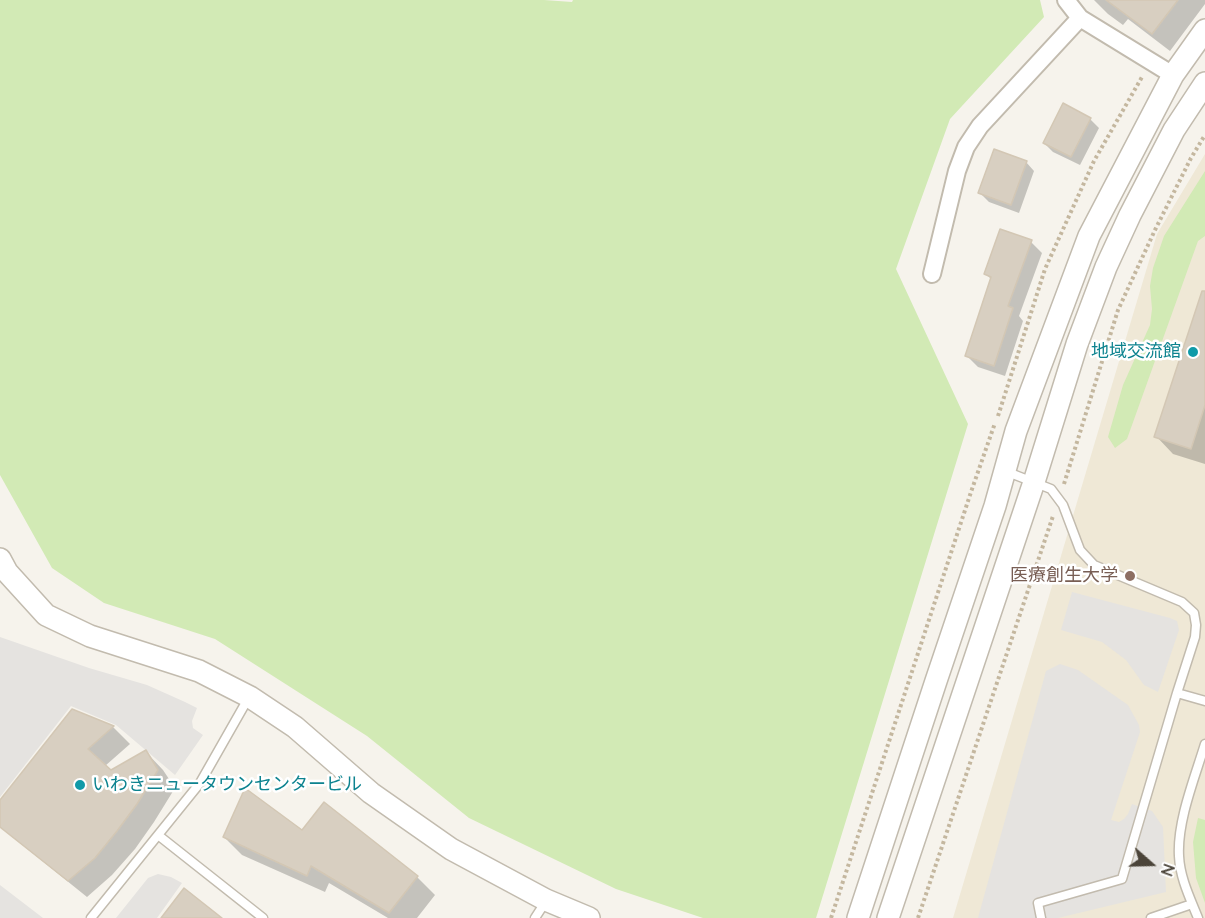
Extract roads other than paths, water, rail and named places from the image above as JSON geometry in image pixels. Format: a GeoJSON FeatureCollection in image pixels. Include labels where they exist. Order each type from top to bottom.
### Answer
{"type":"FeatureCollection","features":[{"type":"Feature","properties":{"kind":"street"},"geometry":{"type":"LineString","coordinates":[[1066,0],[1080,18],[1173,75]]}},
{"type":"Feature","properties":{"kind":"street"},"geometry":{"type":"LineString","coordinates":[[932,274],[957,171],[966,147],[980,126],[1080,18]]}},
{"type":"Feature","properties":{"kind":"street"},"geometry":{"type":"LineString","coordinates":[[858,918],[995,506],[1016,431],[1089,236],[1173,75],[1205,30]]}},
{"type":"Feature","properties":{"kind":"street"},"geometry":{"type":"LineString","coordinates":[[888,918],[1034,482],[1077,344],[1106,267],[1174,130],[1205,83]]}},
{"type":"Feature","properties":{"kind":"street"},"geometry":{"type":"LineString","coordinates":[[2,569],[46,615],[90,636],[199,671],[250,697],[295,727],[370,793],[541,909],[589,918]]}},
{"type":"Feature","properties":{"kind":"lane"},"geometry":{"type":"LineString","coordinates":[[1005,471],[1051,489],[1063,505],[1080,550],[1094,565],[1182,602],[1194,613],[1196,625],[1195,637],[1122,879],[1038,903],[1041,918]]}},
{"type":"Feature","properties":{"kind":"lane"},"geometry":{"type":"LineString","coordinates":[[1177,693],[1205,701]]}},
{"type":"Feature","properties":{"kind":"lane"},"geometry":{"type":"LineString","coordinates":[[91,918],[200,783],[250,697]]}},
{"type":"Feature","properties":{"kind":"lane"},"geometry":{"type":"LineString","coordinates":[[1198,918],[1186,889],[1179,856],[1182,826],[1205,744]]}},
{"type":"Feature","properties":{"kind":"lane"},"geometry":{"type":"LineString","coordinates":[[158,835],[263,918]]}},
{"type":"Feature","properties":{"kind":"lane"},"geometry":{"type":"LineString","coordinates":[[1151,918],[1192,904]]}},
{"type":"Feature","properties":{"kind":"place","name":"地域交流館"},"geometry":{"type":"Point","coordinates":[1193,352]}},
{"type":"Feature","properties":{"kind":"place","name":"医療創生大学"},"geometry":{"type":"Point","coordinates":[1130,576]}},
{"type":"Feature","properties":{"kind":"place","name":"いわきニュータウンセンタービル"},"geometry":{"type":"Point","coordinates":[80,785]}}]}
